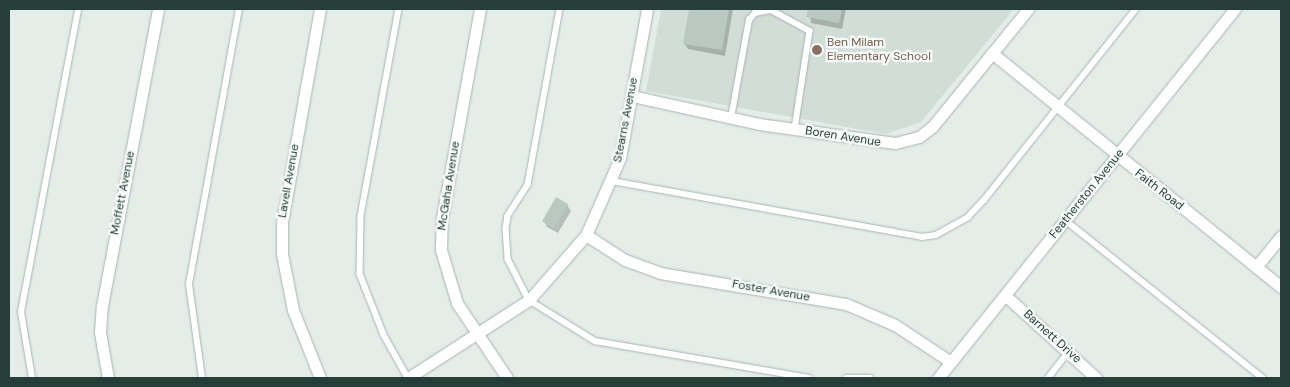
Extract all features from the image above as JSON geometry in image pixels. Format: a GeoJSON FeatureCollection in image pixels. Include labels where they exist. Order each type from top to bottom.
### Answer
{"type":"FeatureCollection","features":[{"type":"Feature","properties":{"kind":"street","name":"Moffett Avenue"},"geometry":{"type":"LineString","coordinates":[[108,378],[100,332],[102,306],[158,9]]}},
{"type":"Feature","properties":{"kind":"street","name":"Lavell Avenue"},"geometry":{"type":"LineString","coordinates":[[320,9],[282,230],[293,310],[320,378]]}},
{"type":"Feature","properties":{"kind":"street","name":"McGaha Avenue"},"geometry":{"type":"LineString","coordinates":[[480,9],[441,231],[448,279],[476,335],[507,378]]}},
{"type":"Feature","properties":{"kind":"street","name":"Stearns Avenue"},"geometry":{"type":"LineString","coordinates":[[408,378],[529,300],[586,236],[612,181],[632,96],[647,9]]}},
{"type":"Feature","properties":{"kind":"street","name":"Boren Avenue"},"geometry":{"type":"LineString","coordinates":[[632,96],[731,118],[886,144],[919,137],[1028,9]]}},
{"type":"Feature","properties":{"kind":"street","name":"Featherston Avenue"},"geometry":{"type":"LineString","coordinates":[[938,378],[1006,296],[1235,9]]}},
{"type":"Feature","properties":{"kind":"street","name":"Faith Road"},"geometry":{"type":"LineString","coordinates":[[992,53],[1117,157],[1281,287]]}},
{"type":"Feature","properties":{"kind":"street","name":"Foster Avenue"},"geometry":{"type":"LineString","coordinates":[[586,236],[626,260],[660,273],[846,304],[895,325],[951,362]]}},
{"type":"Feature","properties":{"kind":"street"},"geometry":{"type":"LineString","coordinates":[[1256,267],[1281,236]]}},
{"type":"Feature","properties":{"kind":"street","name":"Barnett Drive"},"geometry":{"type":"LineString","coordinates":[[1006,296],[1070,350],[1096,378]]}},
{"type":"Feature","properties":{"kind":"lane"},"geometry":{"type":"LineString","coordinates":[[32,378],[21,312],[78,9]]}},
{"type":"Feature","properties":{"kind":"lane"},"geometry":{"type":"LineString","coordinates":[[202,378],[189,284],[239,9]]}},
{"type":"Feature","properties":{"kind":"lane"},"geometry":{"type":"LineString","coordinates":[[400,9],[360,217],[360,274],[384,335],[408,378]]}},
{"type":"Feature","properties":{"kind":"lane"},"geometry":{"type":"LineString","coordinates":[[560,9],[528,185],[508,216],[506,229],[508,259],[529,300],[595,340],[809,378]]}},
{"type":"Feature","properties":{"kind":"lane"},"geometry":{"type":"LineString","coordinates":[[612,181],[922,237],[936,235],[968,217],[1136,9]]}},
{"type":"Feature","properties":{"kind":"lane"},"geometry":{"type":"LineString","coordinates":[[731,118],[749,20],[755,13],[771,10],[810,31],[795,129]]}},
{"type":"Feature","properties":{"kind":"lane"},"geometry":{"type":"LineString","coordinates":[[1065,220],[1263,378]]}},
{"type":"Feature","properties":{"kind":"lane"},"geometry":{"type":"LineString","coordinates":[[1048,378],[1070,350]]}},
{"type":"Feature","properties":{"kind":"lane"},"geometry":{"type":"LineString","coordinates":[[846,378],[870,378]]}},
{"type":"Feature","properties":{"kind":"shaded area","name":"Ben Milam Elementary School"},"geometry":{"type":"Polygon","coordinates":[[[661,9],[1014,9],[921,122],[886,134],[646,91],[661,9]]]}},
{"type":"Feature","properties":{"kind":"building"},"geometry":{"type":"Polygon","coordinates":[[[689,9],[729,9],[722,50],[683,44],[689,9]]]}},
{"type":"Feature","properties":{"kind":"building","name":"Ben Milam Elementary School"},"geometry":{"type":"Polygon","coordinates":[[[808,9],[842,9],[839,23],[806,17],[808,9]]]}},
{"type":"Feature","properties":{"kind":"building"},"geometry":{"type":"Polygon","coordinates":[[[556,197],[568,204],[554,228],[542,221],[556,197]]]}},
{"type":"Feature","properties":{"kind":"place","name":"Ben Milam Elementary School"},"geometry":{"type":"Point","coordinates":[817,50]}}]}
